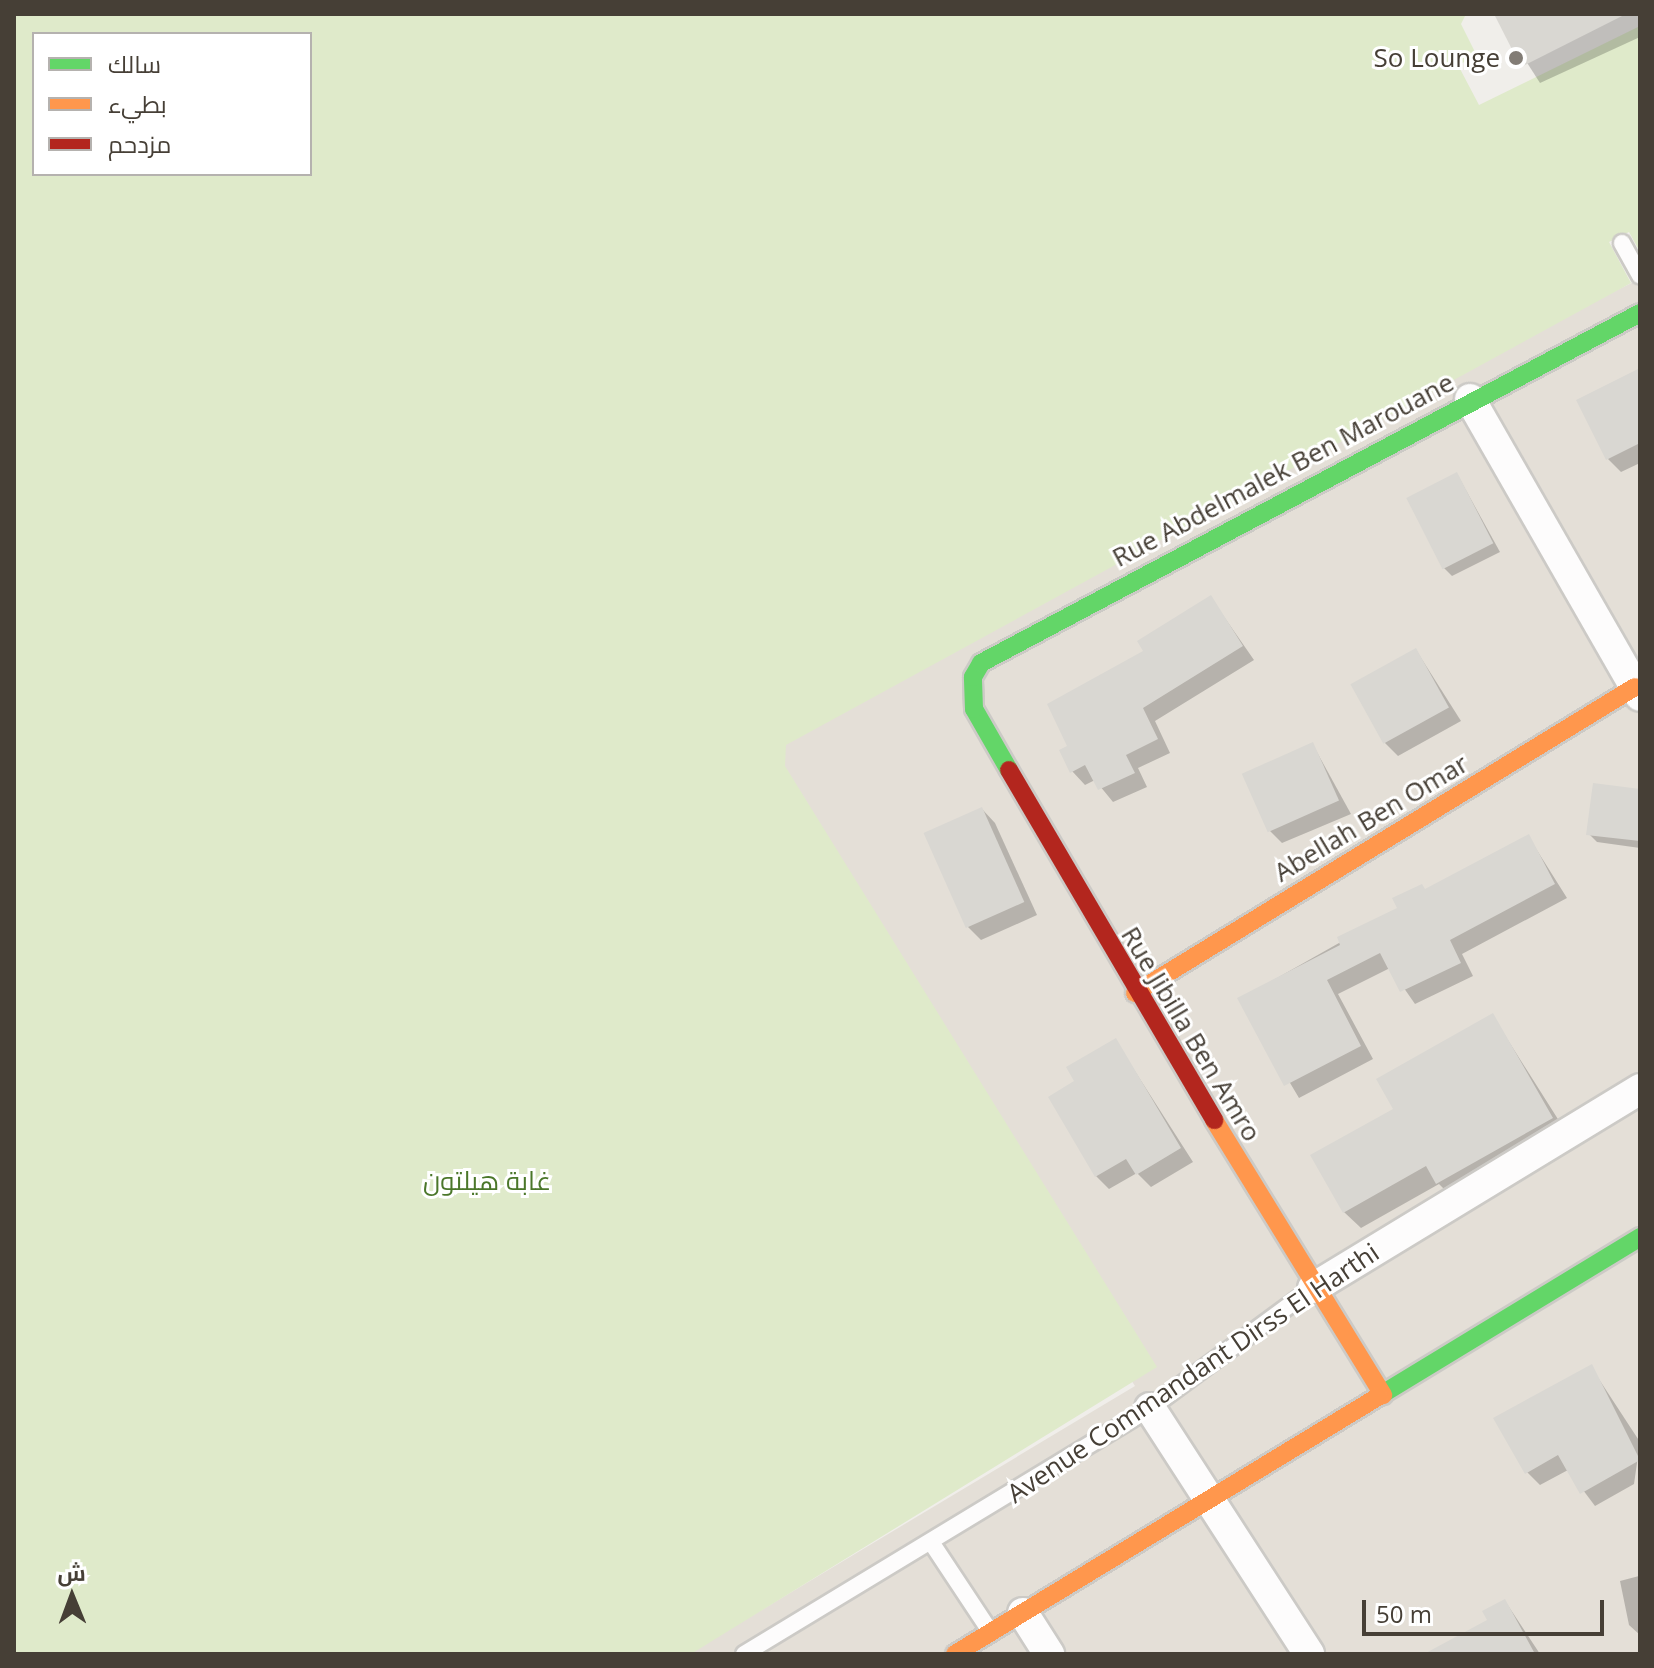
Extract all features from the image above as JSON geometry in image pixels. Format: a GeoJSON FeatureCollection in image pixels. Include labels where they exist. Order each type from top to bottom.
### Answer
{"type":"FeatureCollection","features":[{"type":"Feature","properties":{"kind":"street","name":"Rue Abdelmalek Ben Marouane"},"geometry":{"type":"LineString","coordinates":[[970,692],[981,663],[1470,399],[1640,313]]}},
{"type":"Feature","properties":{"kind":"street"},"geometry":{"type":"LineString","coordinates":[[1470,399],[1638,692]]}},
{"type":"Feature","properties":{"kind":"street","name":"Rue Jibilla Ben Amro"},"geometry":{"type":"LineString","coordinates":[[970,692],[1135,993],[1313,1288],[1383,1395]]}},
{"type":"Feature","properties":{"kind":"street","name":"Abellah Ben Omar"},"geometry":{"type":"LineString","coordinates":[[1135,993],[1638,692]]}},
{"type":"Feature","properties":{"kind":"street","name":"Avenue Commandant Dirss El Harthi"},"geometry":{"type":"LineString","coordinates":[[1313,1288],[1640,1089]]}},
{"type":"Feature","properties":{"kind":"street"},"geometry":{"type":"LineString","coordinates":[[955,1654],[1640,1237]]}},
{"type":"Feature","properties":{"kind":"street"},"geometry":{"type":"LineString","coordinates":[[1150,1408],[1214,1497],[1309,1654]]}},
{"type":"Feature","properties":{"kind":"street"},"geometry":{"type":"LineString","coordinates":[[1023,1613],[1049,1654]]}},
{"type":"Feature","properties":{"kind":"lane"},"geometry":{"type":"LineString","coordinates":[[1622,243],[1640,275]]}},
{"type":"Feature","properties":{"kind":"lane","name":"Avenue Commandant Dirss El Harthi"},"geometry":{"type":"LineString","coordinates":[[744,1654],[933,1545],[1150,1408],[1313,1288]]}},
{"type":"Feature","properties":{"kind":"lane"},"geometry":{"type":"LineString","coordinates":[[933,1545],[991,1632]]}},
{"type":"Feature","properties":{"kind":"shaded area"},"geometry":{"type":"Polygon","coordinates":[[[1640,279],[1640,1654],[688,1654],[1135,1386],[711,728],[1640,279]]]}},
{"type":"Feature","properties":{"kind":"green space","name":"غابة هيلتون"},"geometry":{"type":"Polygon","coordinates":[[[14,14],[1466,14],[1461,24],[1477,56],[1458,65],[1479,105],[1640,26],[1640,252],[1629,232],[1609,242],[1631,283],[786,745],[785,766],[1157,1367],[691,1654],[14,1654],[14,14]]]}},
{"type":"Feature","properties":{"kind":"building","name":"So Lounge"},"geometry":{"type":"Polygon","coordinates":[[[1494,14],[1626,14],[1521,67],[1494,14]]]}},
{"type":"Feature","properties":{"kind":"building"},"geometry":{"type":"Polygon","coordinates":[[[1640,368],[1640,443],[1606,460],[1576,400],[1640,368]]]}},
{"type":"Feature","properties":{"kind":"building"},"geometry":{"type":"Polygon","coordinates":[[[1457,472],[1493,543],[1443,569],[1406,498],[1457,472]]]}},
{"type":"Feature","properties":{"kind":"building"},"geometry":{"type":"Polygon","coordinates":[[[1211,595],[1243,646],[1143,708],[1158,739],[1126,755],[1135,773],[1098,790],[1085,765],[1070,773],[1059,750],[1067,746],[1047,704],[1143,651],[1137,641],[1211,595]]]}},
{"type":"Feature","properties":{"kind":"building"},"geometry":{"type":"Polygon","coordinates":[[[1416,648],[1449,707],[1383,744],[1350,684],[1416,648]]]}},
{"type":"Feature","properties":{"kind":"building"},"geometry":{"type":"Polygon","coordinates":[[[1313,742],[1339,800],[1268,832],[1242,774],[1313,742]]]}},
{"type":"Feature","properties":{"kind":"building"},"geometry":{"type":"Polygon","coordinates":[[[1593,783],[1640,789],[1640,841],[1586,835],[1593,783]]]}},
{"type":"Feature","properties":{"kind":"building"},"geometry":{"type":"Polygon","coordinates":[[[982,807],[1024,902],[966,928],[924,833],[982,807]]]}},
{"type":"Feature","properties":{"kind":"building"},"geometry":{"type":"Polygon","coordinates":[[[1529,834],[1555,884],[1450,940],[1461,963],[1400,992],[1380,953],[1327,980],[1361,1046],[1284,1086],[1237,998],[1340,945],[1337,937],[1397,908],[1392,898],[1422,884],[1425,889],[1529,834]]]}},
{"type":"Feature","properties":{"kind":"building"},"geometry":{"type":"Polygon","coordinates":[[[1493,1013],[1553,1118],[1436,1184],[1426,1166],[1343,1213],[1310,1155],[1393,1109],[1376,1079],[1493,1013]]]}},
{"type":"Feature","properties":{"kind":"building"},"geometry":{"type":"Polygon","coordinates":[[[1116,1038],[1181,1148],[1136,1175],[1126,1159],[1095,1177],[1048,1097],[1074,1081],[1066,1067],[1116,1038]]]}},
{"type":"Feature","properties":{"kind":"building"},"geometry":{"type":"Polygon","coordinates":[[[1592,1364],[1640,1460],[1580,1494],[1558,1455],[1525,1474],[1493,1418],[1592,1364]]]}},
{"type":"Feature","properties":{"kind":"building"},"geometry":{"type":"Polygon","coordinates":[[[1505,1599],[1535,1654],[1424,1654],[1487,1620],[1482,1611],[1505,1599]]]}},
{"type":"Feature","properties":{"kind":"traffic: fast"},"geometry":{"type":"LineString","coordinates":[[1009,770],[974,709],[973,677],[981,663],[1640,313]]}},
{"type":"Feature","properties":{"kind":"traffic: fast"},"geometry":{"type":"LineString","coordinates":[[1379,1396],[1640,1237]]}},
{"type":"Feature","properties":{"kind":"traffic: slow"},"geometry":{"type":"LineString","coordinates":[[1135,993],[1635,687]]}},
{"type":"Feature","properties":{"kind":"traffic: slow"},"geometry":{"type":"LineString","coordinates":[[1214,1120],[1383,1395]]}},
{"type":"Feature","properties":{"kind":"traffic: slow"},"geometry":{"type":"LineString","coordinates":[[955,1654],[1379,1396]]}},
{"type":"Feature","properties":{"kind":"traffic: jam"},"geometry":{"type":"LineString","coordinates":[[1009,770],[1214,1120]]}},
{"type":"Feature","properties":{"kind":"place","name":"So Lounge"},"geometry":{"type":"Point","coordinates":[1516,58]}}]}
